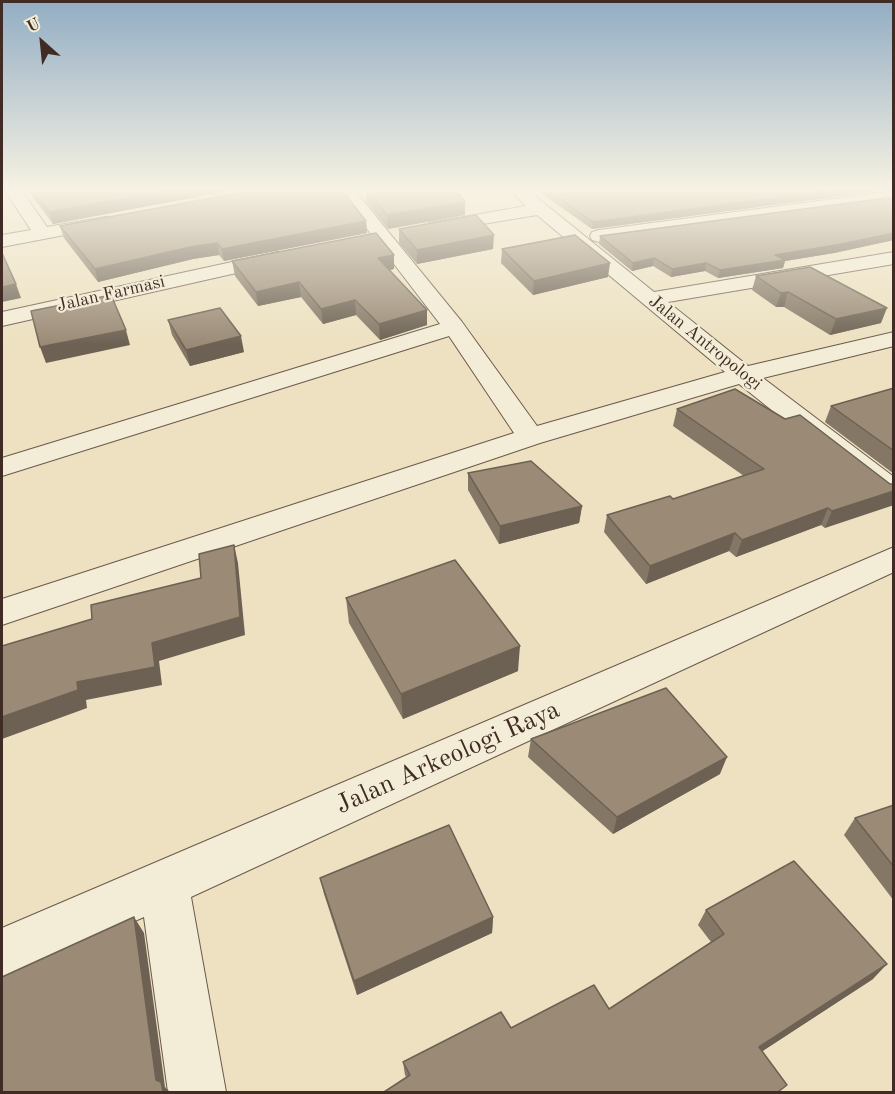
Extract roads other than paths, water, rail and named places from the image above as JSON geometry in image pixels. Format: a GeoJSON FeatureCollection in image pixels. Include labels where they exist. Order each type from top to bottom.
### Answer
{"type":"FeatureCollection","features":[{"type":"Feature","properties":{"kind":"street"},"geometry":{"type":"LineString","coordinates":[[383,242],[454,327],[530,437]]}},
{"type":"Feature","properties":{"kind":"street","name":"Jalan Antropologi"},"geometry":{"type":"LineString","coordinates":[[581,242],[744,375],[882,470],[894,492]]}},
{"type":"Feature","properties":{"kind":"street","name":"Jalan Farmasi"},"geometry":{"type":"LineString","coordinates":[[2,319],[151,284],[300,253]]}},
{"type":"Feature","properties":{"kind":"street"},"geometry":{"type":"LineString","coordinates":[[650,299],[894,258]]}},
{"type":"Feature","properties":{"kind":"street"},"geometry":{"type":"LineString","coordinates":[[2,467],[454,327]]}},
{"type":"Feature","properties":{"kind":"street"},"geometry":{"type":"LineString","coordinates":[[2,612],[530,437],[744,375],[894,339]]}},
{"type":"Feature","properties":{"kind":"street","name":"Jalan Arkeologi Raya"},"geometry":{"type":"LineString","coordinates":[[2,954],[894,558]]}},
{"type":"Feature","properties":{"kind":"street"},"geometry":{"type":"LineString","coordinates":[[164,884],[197,1092]]}}]}
